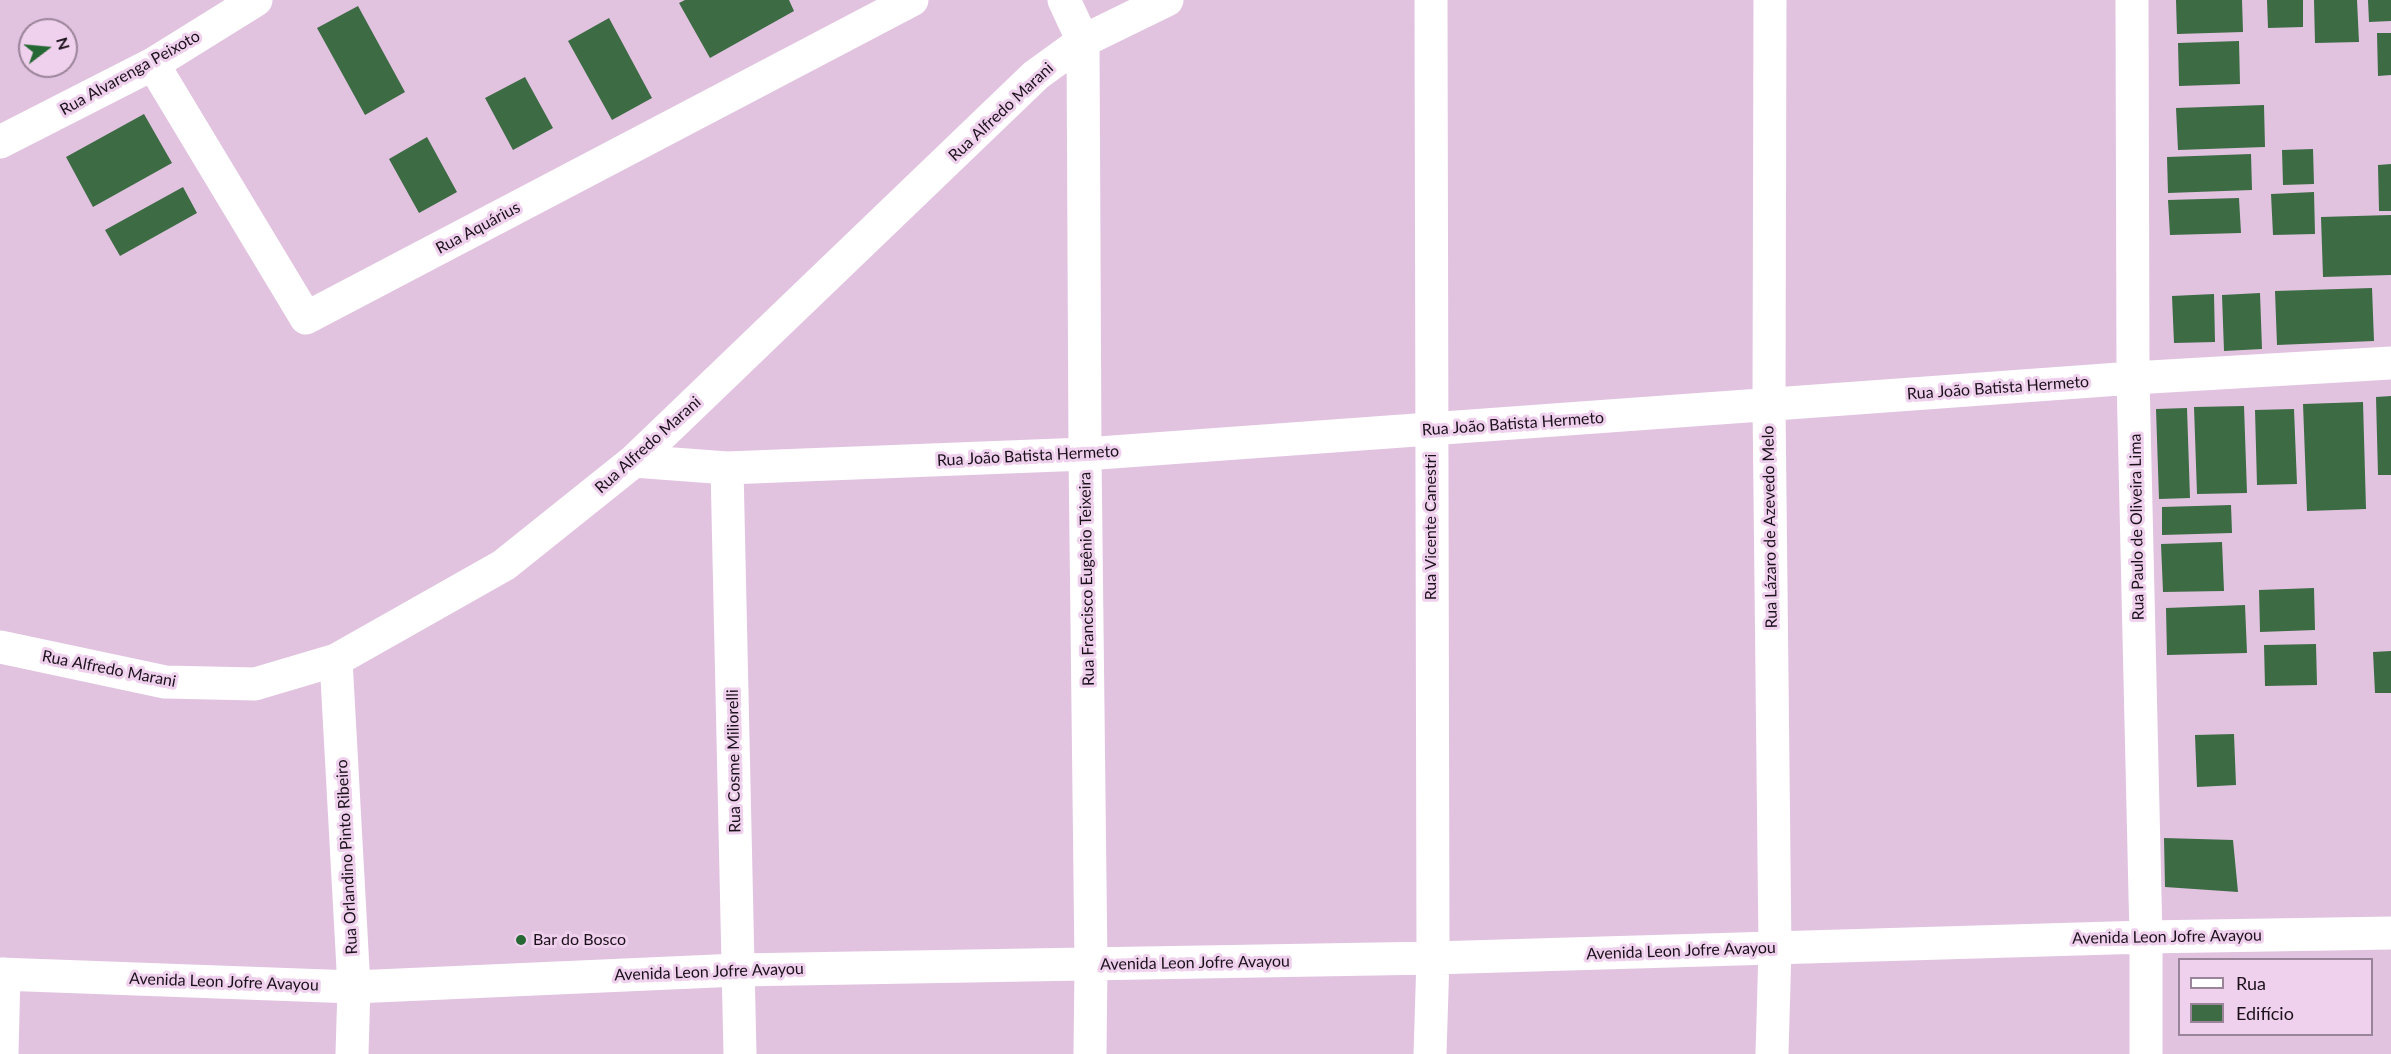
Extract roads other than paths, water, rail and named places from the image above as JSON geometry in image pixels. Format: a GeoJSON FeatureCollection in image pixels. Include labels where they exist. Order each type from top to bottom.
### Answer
{"type":"FeatureCollection","features":[{"type":"Feature","properties":{"kind":"street","name":"Rua Alvarenga Peixoto"},"geometry":{"type":"LineString","coordinates":[[1,140],[153,64],[256,0]]}},
{"type":"Feature","properties":{"kind":"street","name":"Rua Aquárius"},"geometry":{"type":"LineString","coordinates":[[153,64],[306,318],[912,0]]}},
{"type":"Feature","properties":{"kind":"street","name":"Rua Francisco Eugênio Teixeira"},"geometry":{"type":"LineString","coordinates":[[1064,0],[1083,41],[1090,1054]]}},
{"type":"Feature","properties":{"kind":"street","name":"Rua Alfredo Marani"},"geometry":{"type":"LineString","coordinates":[[0,647],[165,682],[255,684],[336,660],[504,565],[634,461],[1036,75],[1083,41],[1167,0]]}},
{"type":"Feature","properties":{"kind":"street","name":"Rua Vicente Canestri"},"geometry":{"type":"LineString","coordinates":[[1430,1054],[1433,958],[1431,0]]}},
{"type":"Feature","properties":{"kind":"street","name":"Rua Lázaro de Azevedo Melo"},"geometry":{"type":"LineString","coordinates":[[1770,0],[1769,404],[1775,949],[1772,1054]]}},
{"type":"Feature","properties":{"kind":"street","name":"Rua Paulo de Oliveira Lima"},"geometry":{"type":"LineString","coordinates":[[2132,0],[2133,378],[2146,937],[2146,1054]]}},
{"type":"Feature","properties":{"kind":"street","name":"Rua João Batista Hermeto"},"geometry":{"type":"LineString","coordinates":[[634,461],[727,468],[1085,454],[2133,378],[2391,363]]}},
{"type":"Feature","properties":{"kind":"street","name":"Rua Cosme Miliorelli"},"geometry":{"type":"LineString","coordinates":[[727,468],[740,1054]]}},
{"type":"Feature","properties":{"kind":"street","name":"Rua Orlandino Pinto Ribeiro"},"geometry":{"type":"LineString","coordinates":[[336,660],[354,987],[352,1054]]}},
{"type":"Feature","properties":{"kind":"street","name":"Avenida Leon Jofre Avayou"},"geometry":{"type":"LineString","coordinates":[[2,974],[354,987],[738,970],[1433,958],[2146,937],[2391,933]]}},
{"type":"Feature","properties":{"kind":"street"},"geometry":{"type":"LineString","coordinates":[[2,974],[2,1054]]}},
{"type":"Feature","properties":{"kind":"place","name":"Bar do Bosco"},"geometry":{"type":"Point","coordinates":[521,940]}}]}
